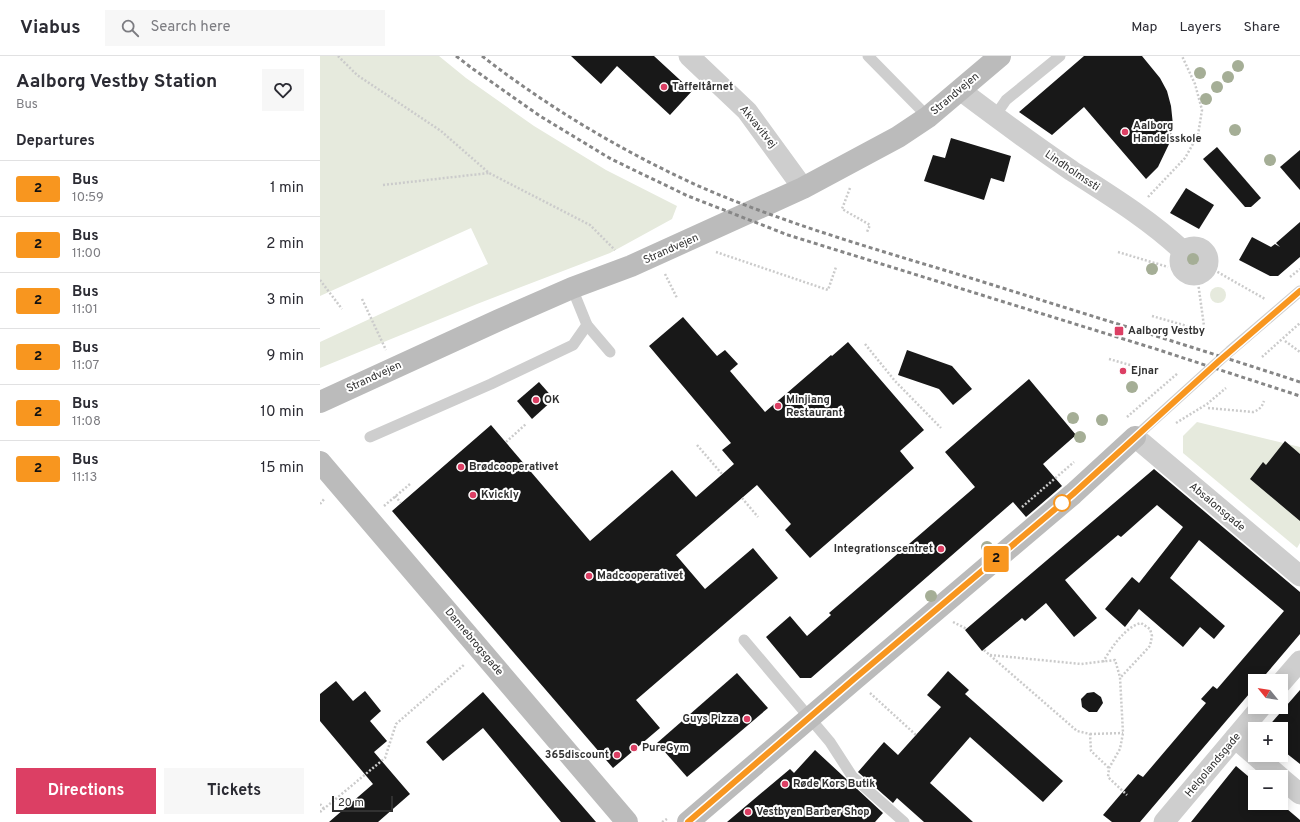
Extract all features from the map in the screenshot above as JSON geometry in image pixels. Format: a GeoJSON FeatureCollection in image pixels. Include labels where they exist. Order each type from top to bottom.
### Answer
{"type":"FeatureCollection","features":[{"type":"Feature","properties":{"kind":"street","name":"Akvavitvej"},"geometry":{"type":"LineString","coordinates":[[689,56],[748,111],[803,188]]}},
{"type":"Feature","properties":{"kind":"street","name":"Strandvejen"},"geometry":{"type":"LineString","coordinates":[[320,402],[572,288],[631,266],[803,188],[898,137],[928,117],[1000,56]]}},
{"type":"Feature","properties":{"kind":"street","name":"Lindholmssti"},"geometry":{"type":"LineString","coordinates":[[960,90],[1039,148],[1164,233],[1192,264]]}},
{"type":"Feature","properties":{"kind":"street","name":"Absalonsgade"},"geometry":{"type":"LineString","coordinates":[[1135,437],[1300,576]]}},
{"type":"Feature","properties":{"kind":"street"},"geometry":{"type":"LineString","coordinates":[[678,820],[810,717],[1073,494],[1135,437]]}},
{"type":"Feature","properties":{"kind":"street","name":"Dannebrogsgade"},"geometry":{"type":"LineString","coordinates":[[320,462],[627,822]]}},
{"type":"Feature","properties":{"kind":"street"},"geometry":{"type":"LineString","coordinates":[[1288,675],[1300,660]]}},
{"type":"Feature","properties":{"kind":"street","name":"Helgolandsgade"},"geometry":{"type":"LineString","coordinates":[[1164,822],[1255,714]]}},
{"type":"Feature","properties":{"kind":"street"},"geometry":{"type":"LineString","coordinates":[[1235,738],[1272,770]]}},
{"type":"Feature","properties":{"kind":"street"},"geometry":{"type":"LineString","coordinates":[[1288,784],[1300,794]]}},
{"type":"Feature","properties":{"kind":"lane"},"geometry":{"type":"LineString","coordinates":[[868,56],[928,117]]}},
{"type":"Feature","properties":{"kind":"lane"},"geometry":{"type":"LineString","coordinates":[[995,116],[1006,100],[1060,56]]}},
{"type":"Feature","properties":{"kind":"lane"},"geometry":{"type":"LineString","coordinates":[[572,288],[587,325],[610,352]]}},
{"type":"Feature","properties":{"kind":"lane"},"geometry":{"type":"LineString","coordinates":[[1135,437],[1234,347],[1300,291]]}},
{"type":"Feature","properties":{"kind":"lane"},"geometry":{"type":"LineString","coordinates":[[370,437],[491,384],[573,345],[587,325]]}},
{"type":"Feature","properties":{"kind":"lane"},"geometry":{"type":"LineString","coordinates":[[744,640],[830,742],[852,776],[904,822]]}},
{"type":"Feature","properties":{"kind":"path"},"geometry":{"type":"LineString","coordinates":[[338,56],[357,75],[441,131],[489,173],[590,225],[631,266]]}},
{"type":"Feature","properties":{"kind":"path"},"geometry":{"type":"LineString","coordinates":[[1133,211],[1151,195],[1184,158],[1198,135],[1202,110],[1195,84],[1182,56]]}},
{"type":"Feature","properties":{"kind":"path"},"geometry":{"type":"LineString","coordinates":[[383,185],[489,173]]}},
{"type":"Feature","properties":{"kind":"path"},"geometry":{"type":"LineString","coordinates":[[850,187],[842,209],[870,225],[867,232]]}},
{"type":"Feature","properties":{"kind":"path"},"geometry":{"type":"LineString","coordinates":[[709,250],[828,290],[836,267]]}},
{"type":"Feature","properties":{"kind":"path"},"geometry":{"type":"LineString","coordinates":[[1118,252],[1169,267],[1192,264],[1265,299]]}},
{"type":"Feature","properties":{"kind":"path"},"geometry":{"type":"LineString","coordinates":[[1192,264],[1204,326]]}},
{"type":"Feature","properties":{"kind":"path"},"geometry":{"type":"LineString","coordinates":[[664,271],[677,298]]}},
{"type":"Feature","properties":{"kind":"path"},"geometry":{"type":"LineString","coordinates":[[320,280],[342,309]]}},
{"type":"Feature","properties":{"kind":"path"},"geometry":{"type":"LineString","coordinates":[[362,299],[394,368]]}},
{"type":"Feature","properties":{"kind":"path"},"geometry":{"type":"LineString","coordinates":[[1152,316],[1187,326]]}},
{"type":"Feature","properties":{"kind":"path"},"geometry":{"type":"LineString","coordinates":[[1262,357],[1300,323]]}},
{"type":"Feature","properties":{"kind":"path"},"geometry":{"type":"LineString","coordinates":[[1285,341],[1300,352]]}},
{"type":"Feature","properties":{"kind":"path"},"geometry":{"type":"LineString","coordinates":[[865,344],[895,381],[941,428]]}},
{"type":"Feature","properties":{"kind":"path"},"geometry":{"type":"LineString","coordinates":[[1109,358],[1144,369]]}},
{"type":"Feature","properties":{"kind":"path"},"geometry":{"type":"LineString","coordinates":[[1174,424],[1207,404],[1226,388]]}},
{"type":"Feature","properties":{"kind":"path"},"geometry":{"type":"LineString","coordinates":[[1208,408],[1253,412],[1259,410],[1264,401]]}},
{"type":"Feature","properties":{"kind":"path"},"geometry":{"type":"LineString","coordinates":[[506,442],[526,424]]}},
{"type":"Feature","properties":{"kind":"path"},"geometry":{"type":"LineString","coordinates":[[697,445],[722,474]]}},
{"type":"Feature","properties":{"kind":"path"},"geometry":{"type":"LineString","coordinates":[[369,519],[410,484]]}},
{"type":"Feature","properties":{"kind":"path"},"geometry":{"type":"LineString","coordinates":[[396,496],[401,503]]}},
{"type":"Feature","properties":{"kind":"path"},"geometry":{"type":"LineString","coordinates":[[742,498],[758,517]]}},
{"type":"Feature","properties":{"kind":"path"},"geometry":{"type":"LineString","coordinates":[[1103,662],[1126,632],[1141,623],[1150,629],[1152,636],[1150,646],[1120,677]]}},
{"type":"Feature","properties":{"kind":"path"},"geometry":{"type":"LineString","coordinates":[[984,650],[1077,731],[1090,734],[1123,733]]}},
{"type":"Feature","properties":{"kind":"path"},"geometry":{"type":"LineString","coordinates":[[320,812],[384,758],[396,724],[481,651]]}},
{"type":"Feature","properties":{"kind":"path"},"geometry":{"type":"LineString","coordinates":[[990,655],[1081,664],[1115,660],[1120,677],[1123,733],[1120,748],[1109,768],[1108,777],[1128,794]]}},
{"type":"Feature","properties":{"kind":"path"},"geometry":{"type":"LineString","coordinates":[[881,703],[916,735]]}},
{"type":"Feature","properties":{"kind":"path"},"geometry":{"type":"LineString","coordinates":[[1090,734],[1091,750],[1109,768]]}},
{"type":"Feature","properties":{"kind":"path"},"geometry":{"type":"LineString","coordinates":[[320,804],[324,809]]}},
{"type":"Feature","properties":{"kind":"path"},"geometry":{"type":"LineString","coordinates":[[662,822],[678,820]]}},
{"type":"Feature","properties":{"kind":"shaded area"},"geometry":{"type":"Polygon","coordinates":[[[320,56],[439,56],[466,78],[534,126],[606,170],[677,206],[672,219],[610,253],[477,304],[320,368],[320,342],[488,264],[471,228],[320,296],[320,56]]]}},
{"type":"Feature","properties":{"kind":"shaded area"},"geometry":{"type":"Polygon","coordinates":[[[1218,287],[1224,289],[1226,295],[1224,301],[1218,303],[1212,301],[1210,295],[1212,289],[1218,287]]]}},
{"type":"Feature","properties":{"kind":"shaded area"},"geometry":{"type":"Polygon","coordinates":[[[1197,422],[1300,447],[1300,543],[1297,548],[1183,453],[1183,436],[1197,422]]]}},
{"type":"Feature","properties":{"kind":"building","name":"Taffeltårnet"},"geometry":{"type":"Polygon","coordinates":[[[571,56],[654,56],[692,91],[670,115],[617,66],[601,84],[571,56]]]}},
{"type":"Feature","properties":{"kind":"building"},"geometry":{"type":"Polygon","coordinates":[[[1084,56],[1142,56],[1160,78],[1167,91],[1171,106],[1173,125],[1169,144],[1158,167],[1146,179],[1084,107],[1052,135],[1019,112],[1084,56]]]}},
{"type":"Feature","properties":{"kind":"building"},"geometry":{"type":"Polygon","coordinates":[[[951,138],[1011,156],[1004,182],[991,178],[984,200],[924,181],[933,155],[945,158],[951,138]]]}},
{"type":"Feature","properties":{"kind":"building"},"geometry":{"type":"Polygon","coordinates":[[[1217,147],[1261,198],[1251,207],[1245,207],[1203,159],[1217,147]]]}},
{"type":"Feature","properties":{"kind":"building"},"geometry":{"type":"Polygon","coordinates":[[[1300,150],[1300,190],[1280,167],[1300,150]]]}},
{"type":"Feature","properties":{"kind":"building"},"geometry":{"type":"Polygon","coordinates":[[[1186,188],[1214,205],[1199,229],[1170,213],[1186,188]]]}},
{"type":"Feature","properties":{"kind":"building"},"geometry":{"type":"Polygon","coordinates":[[[1300,222],[1300,257],[1278,276],[1270,276],[1239,260],[1252,237],[1271,247],[1275,244],[1280,247],[1276,243],[1300,222]]]}},
{"type":"Feature","properties":{"kind":"building"},"geometry":{"type":"Polygon","coordinates":[[[683,317],[717,356],[725,350],[738,364],[730,371],[765,412],[848,342],[924,430],[900,451],[914,468],[810,558],[785,530],[791,524],[757,485],[676,555],[705,589],[753,548],[778,578],[636,700],[660,728],[613,768],[392,511],[491,425],[590,541],[672,470],[696,497],[734,464],[722,450],[731,443],[649,346],[683,317]]]}},
{"type":"Feature","properties":{"kind":"building"},"geometry":{"type":"Polygon","coordinates":[[[907,350],[952,366],[972,389],[953,405],[939,389],[898,375],[907,350]]]}},
{"type":"Feature","properties":{"kind":"building"},"geometry":{"type":"Polygon","coordinates":[[[1029,379],[1076,435],[1043,464],[1062,486],[1026,517],[1013,502],[811,678],[800,678],[766,637],[790,616],[807,636],[831,615],[829,613],[975,487],[945,452],[1029,379]]]}},
{"type":"Feature","properties":{"kind":"building","name":"OK"},"geometry":{"type":"Polygon","coordinates":[[[539,382],[554,399],[532,419],[517,401],[539,382]]]}},
{"type":"Feature","properties":{"kind":"building"},"geometry":{"type":"Polygon","coordinates":[[[1285,441],[1300,454],[1300,521],[1250,479],[1263,462],[1266,465],[1285,441]]]}},
{"type":"Feature","properties":{"kind":"building"},"geometry":{"type":"Polygon","coordinates":[[[1154,469],[1300,592],[1300,634],[1266,674],[1248,674],[1248,695],[1140,822],[1112,822],[1103,815],[1138,774],[1143,777],[1206,703],[1201,699],[1213,686],[1217,689],[1284,611],[1199,540],[1170,578],[1225,626],[1214,639],[1200,627],[1183,647],[1139,609],[1125,627],[1105,609],[1132,577],[1139,583],[1183,527],[1157,505],[1121,537],[1118,535],[1065,580],[1097,618],[1074,637],[1046,603],[1025,621],[1022,618],[982,651],[965,630],[1154,469]]]}},
{"type":"Feature","properties":{"kind":"building"},"geometry":{"type":"Polygon","coordinates":[[[948,671],[969,690],[965,694],[1063,781],[1043,802],[970,737],[930,783],[973,822],[924,822],[897,798],[893,803],[858,772],[884,742],[898,755],[941,707],[927,695],[948,671]]]}},
{"type":"Feature","properties":{"kind":"building"},"geometry":{"type":"Polygon","coordinates":[[[737,673],[768,708],[687,777],[657,743],[737,673]]]}},
{"type":"Feature","properties":{"kind":"building"},"geometry":{"type":"Polygon","coordinates":[[[336,681],[353,701],[365,691],[381,711],[370,721],[387,741],[374,752],[410,794],[378,822],[329,822],[373,784],[320,721],[320,694],[336,681]]]}},
{"type":"Feature","properties":{"kind":"building"},"geometry":{"type":"Polygon","coordinates":[[[1300,690],[1300,764],[1288,755],[1288,722],[1272,722],[1279,714],[1288,714],[1288,704],[1300,690]]]}},
{"type":"Feature","properties":{"kind":"building"},"geometry":{"type":"Polygon","coordinates":[[[483,692],[596,822],[561,822],[483,728],[443,761],[426,742],[483,692]]]}},
{"type":"Feature","properties":{"kind":"building"},"geometry":{"type":"Polygon","coordinates":[[[1094,692],[1101,697],[1103,703],[1097,712],[1089,712],[1082,707],[1081,699],[1087,693],[1094,692]]]}},
{"type":"Feature","properties":{"kind":"building"},"geometry":{"type":"Polygon","coordinates":[[[815,750],[883,813],[875,822],[727,822],[790,769],[794,773],[815,750]]]}},
{"type":"Feature","properties":{"kind":"building"},"geometry":{"type":"Polygon","coordinates":[[[1236,766],[1248,776],[1248,810],[1288,810],[1300,820],[1300,822],[1191,822],[1236,766]]]}},
{"type":"Feature","properties":{"kind":"railway"},"geometry":{"type":"LineString","coordinates":[[456,56],[540,116],[611,159],[688,196],[788,235],[1159,350],[1300,396]]}},
{"type":"Feature","properties":{"kind":"railway"},"geometry":{"type":"LineString","coordinates":[[482,56],[534,94],[616,145],[703,188],[737,202],[839,238],[1300,382]]}},
{"type":"Feature","properties":{"kind":"bus line","name":"2"},"geometry":{"type":"LineString","coordinates":[[688,822],[854,679],[1073,494],[1197,380],[1300,291]]}},
{"type":"Feature","properties":{"kind":"place","name":"Taffeltårnet"},"geometry":{"type":"Point","coordinates":[664,87]}},
{"type":"Feature","properties":{"kind":"place","name":"Aalborg Handelsskole"},"geometry":{"type":"Point","coordinates":[1125,132]}},
{"type":"Feature","properties":{"kind":"place","name":"Aalborg Vestby"},"geometry":{"type":"Point","coordinates":[1119,331]}},
{"type":"Feature","properties":{"kind":"place","name":"Ejnar"},"geometry":{"type":"Point","coordinates":[1123,371]}},
{"type":"Feature","properties":{"kind":"place","name":"OK"},"geometry":{"type":"Point","coordinates":[536,400]}},
{"type":"Feature","properties":{"kind":"place","name":"Minjiang Restaurant"},"geometry":{"type":"Point","coordinates":[778,406]}},
{"type":"Feature","properties":{"kind":"place","name":"Brødcooperativet"},"geometry":{"type":"Point","coordinates":[461,467]}},
{"type":"Feature","properties":{"kind":"place","name":"Kvickly"},"geometry":{"type":"Point","coordinates":[473,495]}},
{"type":"Feature","properties":{"kind":"place","name":"Integrationscentret"},"geometry":{"type":"Point","coordinates":[941,549]}},
{"type":"Feature","properties":{"kind":"place","name":"Madcooperativet"},"geometry":{"type":"Point","coordinates":[589,576]}},
{"type":"Feature","properties":{"kind":"place","name":"Guys Pizza"},"geometry":{"type":"Point","coordinates":[747,719]}},
{"type":"Feature","properties":{"kind":"place","name":"PureGym"},"geometry":{"type":"Point","coordinates":[634,748]}},
{"type":"Feature","properties":{"kind":"place","name":"365discount"},"geometry":{"type":"Point","coordinates":[617,755]}},
{"type":"Feature","properties":{"kind":"place","name":"Røde Kors Butik"},"geometry":{"type":"Point","coordinates":[785,784]}},
{"type":"Feature","properties":{"kind":"place","name":"Vestbyen Barber Shop"},"geometry":{"type":"Point","coordinates":[748,812]}}]}
